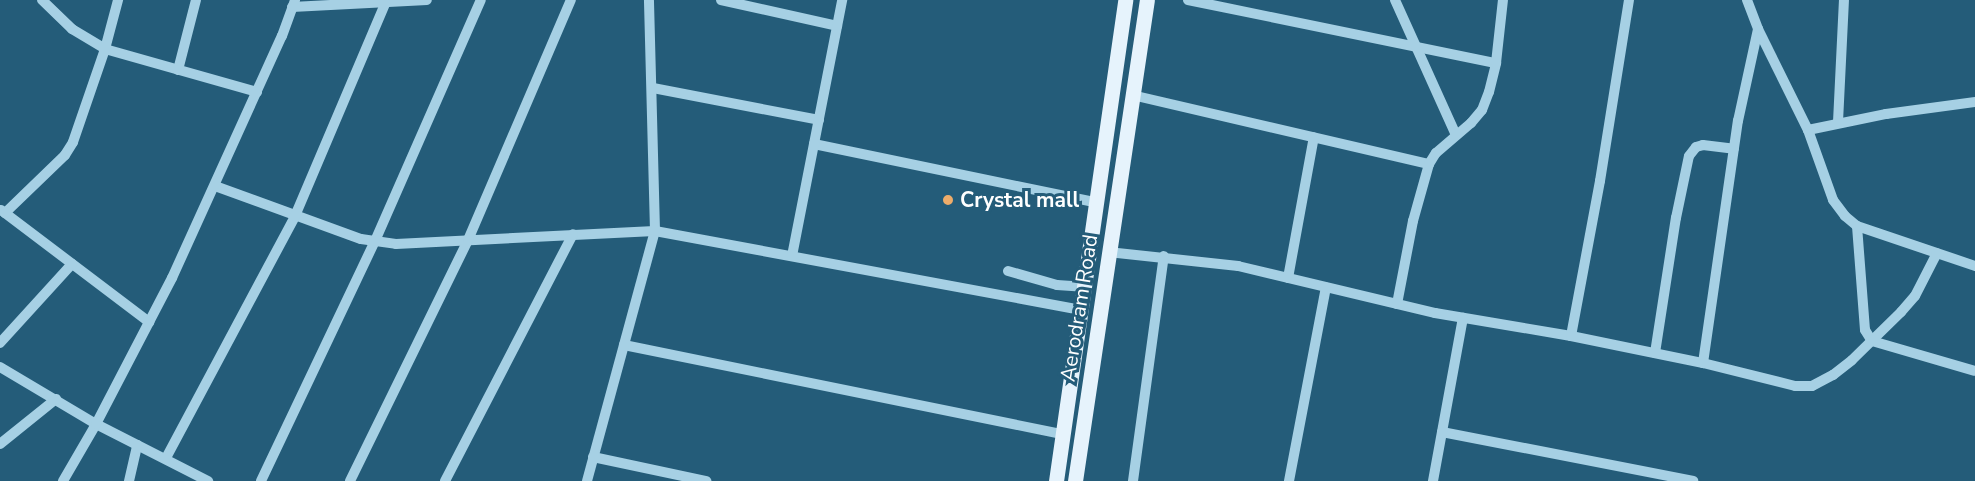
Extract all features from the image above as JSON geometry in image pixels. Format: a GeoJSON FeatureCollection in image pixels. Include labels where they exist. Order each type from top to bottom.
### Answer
{"type":"FeatureCollection","features":[{"type":"Feature","properties":{"kind":"main road","name":"Aerodram Road"},"geometry":{"type":"LineString","coordinates":[[1056,481],[1094,202],[1125,0]]}},
{"type":"Feature","properties":{"kind":"main road","name":"Aerodram Road"},"geometry":{"type":"LineString","coordinates":[[1075,481],[1147,0]]}},
{"type":"Feature","properties":{"kind":"street"},"geometry":{"type":"LineString","coordinates":[[42,0],[72,29],[105,49],[257,92]]}},
{"type":"Feature","properties":{"kind":"street"},"geometry":{"type":"LineString","coordinates":[[118,0],[105,49],[65,155],[2,211],[149,322]]}},
{"type":"Feature","properties":{"kind":"street"},"geometry":{"type":"LineString","coordinates":[[178,70],[196,0]]}},
{"type":"Feature","properties":{"kind":"street"},"geometry":{"type":"LineString","coordinates":[[63,481],[96,424],[149,322],[215,186],[294,3],[427,0]]}},
{"type":"Feature","properties":{"kind":"street"},"geometry":{"type":"LineString","coordinates":[[261,481],[375,241],[481,0]]}},
{"type":"Feature","properties":{"kind":"street"},"geometry":{"type":"LineString","coordinates":[[350,481],[468,240],[571,0]]}},
{"type":"Feature","properties":{"kind":"street"},"geometry":{"type":"LineString","coordinates":[[586,481],[655,231],[649,0]]}},
{"type":"Feature","properties":{"kind":"street"},"geometry":{"type":"LineString","coordinates":[[721,0],[837,26]]}},
{"type":"Feature","properties":{"kind":"street"},"geometry":{"type":"LineString","coordinates":[[792,256],[842,0]]}},
{"type":"Feature","properties":{"kind":"street"},"geometry":{"type":"LineString","coordinates":[[1188,0],[1496,63]]}},
{"type":"Feature","properties":{"kind":"street"},"geometry":{"type":"LineString","coordinates":[[1395,0],[1456,135]]}},
{"type":"Feature","properties":{"kind":"street"},"geometry":{"type":"LineString","coordinates":[[1397,304],[1413,221],[1429,164],[1436,153],[1482,110],[1496,63],[1503,0]]}},
{"type":"Feature","properties":{"kind":"street"},"geometry":{"type":"LineString","coordinates":[[1571,336],[1600,181],[1629,0]]}},
{"type":"Feature","properties":{"kind":"street"},"geometry":{"type":"LineString","coordinates":[[1748,0],[1758,29],[1808,130],[1833,200],[1857,226],[1975,266]]}},
{"type":"Feature","properties":{"kind":"street"},"geometry":{"type":"LineString","coordinates":[[1838,122],[1844,0]]}},
{"type":"Feature","properties":{"kind":"street"},"geometry":{"type":"LineString","coordinates":[[166,458],[295,216],[386,2]]}},
{"type":"Feature","properties":{"kind":"street"},"geometry":{"type":"LineString","coordinates":[[1703,363],[1734,149],[1758,29]]}},
{"type":"Feature","properties":{"kind":"street"},"geometry":{"type":"LineString","coordinates":[[653,88],[819,120]]}},
{"type":"Feature","properties":{"kind":"street"},"geometry":{"type":"LineString","coordinates":[[1132,95],[1429,164]]}},
{"type":"Feature","properties":{"kind":"street"},"geometry":{"type":"LineString","coordinates":[[1808,130],[1838,122],[1975,102]]}},
{"type":"Feature","properties":{"kind":"street"},"geometry":{"type":"LineString","coordinates":[[1288,278],[1314,137]]}},
{"type":"Feature","properties":{"kind":"street"},"geometry":{"type":"LineString","coordinates":[[814,144],[1094,202]]}},
{"type":"Feature","properties":{"kind":"street"},"geometry":{"type":"LineString","coordinates":[[1655,353],[1676,219],[1689,156],[1696,147],[1703,145],[1734,149]]}},
{"type":"Feature","properties":{"kind":"street"},"geometry":{"type":"LineString","coordinates":[[215,186],[361,239],[396,244],[655,231],[1080,310]]}},
{"type":"Feature","properties":{"kind":"street"},"geometry":{"type":"LineString","coordinates":[[1857,226],[1865,330],[1872,341],[1975,371]]}},
{"type":"Feature","properties":{"kind":"street"},"geometry":{"type":"LineString","coordinates":[[445,481],[573,234]]}},
{"type":"Feature","properties":{"kind":"street"},"geometry":{"type":"LineString","coordinates":[[1108,252],[1164,256],[1238,266],[1397,304],[1655,353],[1795,386],[1812,386],[1833,375],[1872,341],[1915,296],[1937,253]]}},
{"type":"Feature","properties":{"kind":"street"},"geometry":{"type":"LineString","coordinates":[[1133,481],[1164,256]]}},
{"type":"Feature","properties":{"kind":"street"},"geometry":{"type":"LineString","coordinates":[[0,343],[72,264]]}},
{"type":"Feature","properties":{"kind":"street"},"geometry":{"type":"LineString","coordinates":[[1008,271],[1057,285],[1083,287]]}},
{"type":"Feature","properties":{"kind":"street"},"geometry":{"type":"LineString","coordinates":[[1289,481],[1326,287]]}},
{"type":"Feature","properties":{"kind":"street"},"geometry":{"type":"LineString","coordinates":[[1433,481],[1463,318]]}},
{"type":"Feature","properties":{"kind":"street"},"geometry":{"type":"LineString","coordinates":[[624,345],[1062,434]]}},
{"type":"Feature","properties":{"kind":"street"},"geometry":{"type":"LineString","coordinates":[[0,367],[96,424],[208,481]]}},
{"type":"Feature","properties":{"kind":"street"},"geometry":{"type":"LineString","coordinates":[[0,444],[56,399]]}},
{"type":"Feature","properties":{"kind":"street"},"geometry":{"type":"LineString","coordinates":[[1442,432],[1693,481]]}},
{"type":"Feature","properties":{"kind":"street"},"geometry":{"type":"LineString","coordinates":[[129,481],[137,445]]}},
{"type":"Feature","properties":{"kind":"street"},"geometry":{"type":"LineString","coordinates":[[593,457],[706,481]]}},
{"type":"Feature","properties":{"kind":"place","name":"Crystal mall"},"geometry":{"type":"Point","coordinates":[948,200]}}]}
